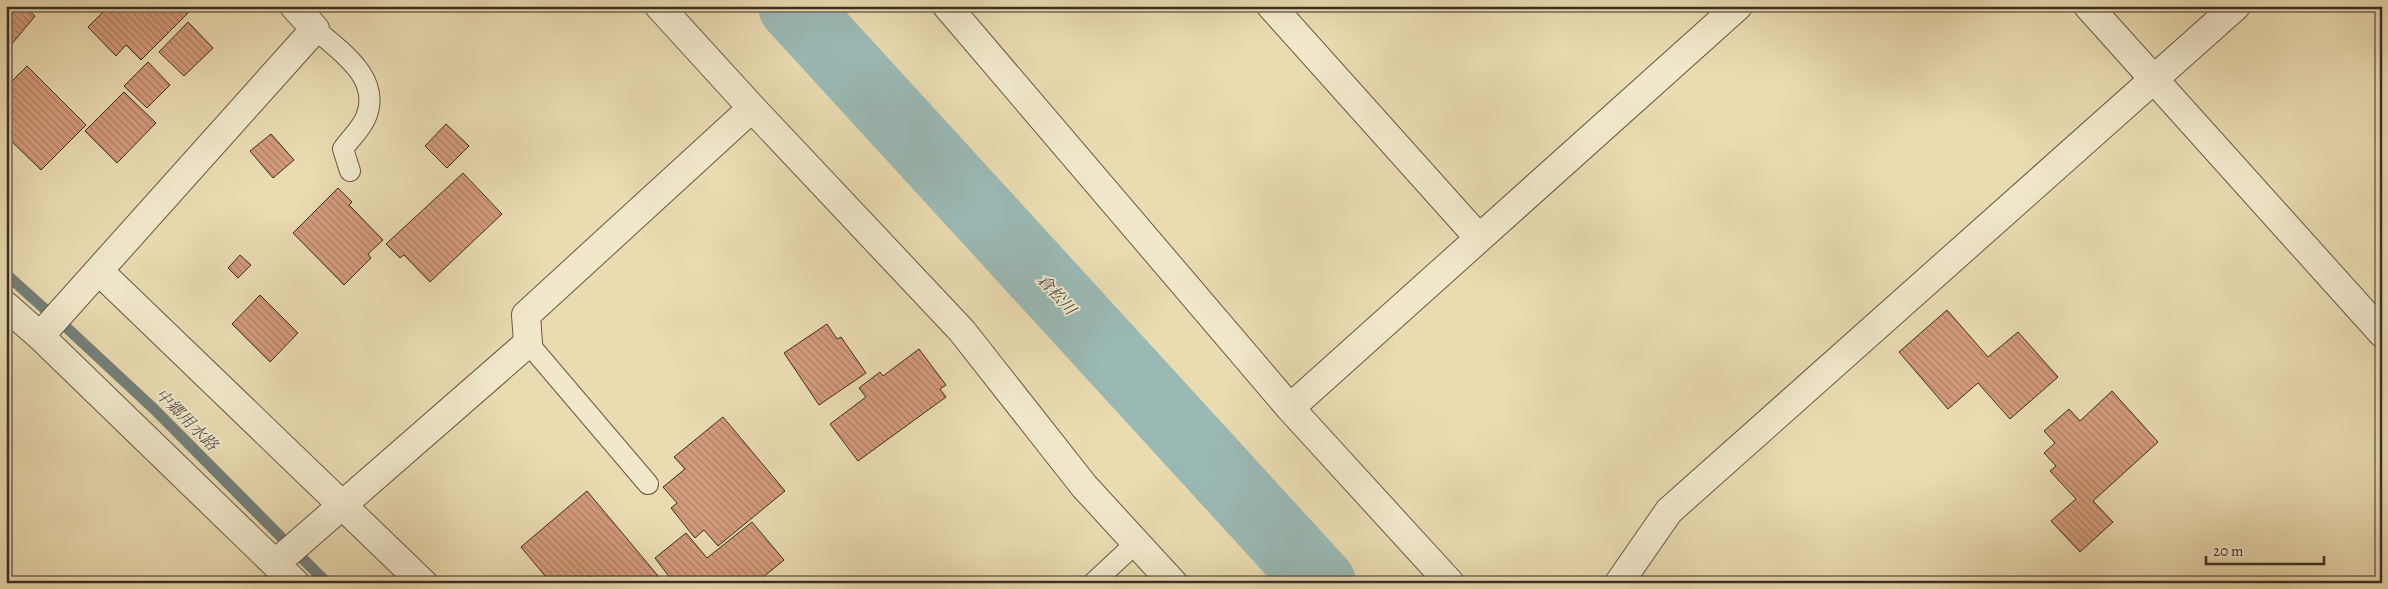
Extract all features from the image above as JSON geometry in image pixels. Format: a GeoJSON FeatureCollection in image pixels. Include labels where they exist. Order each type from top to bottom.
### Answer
{"type":"FeatureCollection","features":[{"type":"Feature","properties":{"kind":"street"},"geometry":{"type":"LineString","coordinates":[[40,336],[315,29],[294,6]]}},
{"type":"Feature","properties":{"kind":"street"},"geometry":{"type":"LineString","coordinates":[[659,6],[752,108],[962,331],[1084,486],[1173,583]]}},
{"type":"Feature","properties":{"kind":"street"},"geometry":{"type":"LineString","coordinates":[[946,6],[1290,408],[1450,583]]}},
{"type":"Feature","properties":{"kind":"street"},"geometry":{"type":"LineString","coordinates":[[1271,6],[1479,238]]}},
{"type":"Feature","properties":{"kind":"street"},"geometry":{"type":"LineString","coordinates":[[1290,408],[1738,6]]}},
{"type":"Feature","properties":{"kind":"street"},"geometry":{"type":"LineString","coordinates":[[2088,6],[2382,333]]}},
{"type":"Feature","properties":{"kind":"street"},"geometry":{"type":"LineString","coordinates":[[1619,583],[1669,511],[2236,6]]}},
{"type":"Feature","properties":{"kind":"street"},"geometry":{"type":"LineString","coordinates":[[276,563],[528,343],[526,315],[752,108]]}},
{"type":"Feature","properties":{"kind":"street"},"geometry":{"type":"LineString","coordinates":[[99,271],[424,583]]}},
{"type":"Feature","properties":{"kind":"street"},"geometry":{"type":"LineString","coordinates":[[6,306],[40,336],[295,583]]}},
{"type":"Feature","properties":{"kind":"lane"},"geometry":{"type":"LineString","coordinates":[[315,29],[356,65],[367,84],[370,102],[366,118],[343,149],[350,170]]}},
{"type":"Feature","properties":{"kind":"lane"},"geometry":{"type":"LineString","coordinates":[[528,343],[648,484]]}},
{"type":"Feature","properties":{"kind":"lane"},"geometry":{"type":"LineString","coordinates":[[1093,583],[1136,543]]}},
{"type":"Feature","properties":{"kind":"building"},"geometry":{"type":"Polygon","coordinates":[[[6,6],[23,6],[35,16],[6,51],[6,6]]]}},
{"type":"Feature","properties":{"kind":"building"},"geometry":{"type":"Polygon","coordinates":[[[109,6],[195,6],[141,60],[126,45],[116,56],[88,27],[109,6]]]}},
{"type":"Feature","properties":{"kind":"building"},"geometry":{"type":"Polygon","coordinates":[[[188,22],[213,48],[184,76],[159,52],[188,22]]]}},
{"type":"Feature","properties":{"kind":"building"},"geometry":{"type":"Polygon","coordinates":[[[148,62],[170,85],[147,108],[124,86],[148,62]]]}},
{"type":"Feature","properties":{"kind":"building"},"geometry":{"type":"Polygon","coordinates":[[[27,66],[86,125],[41,170],[6,136],[6,87],[27,66]]]}},
{"type":"Feature","properties":{"kind":"building"},"geometry":{"type":"Polygon","coordinates":[[[124,92],[156,123],[117,163],[85,131],[124,92]]]}},
{"type":"Feature","properties":{"kind":"building"},"geometry":{"type":"Polygon","coordinates":[[[446,124],[469,146],[447,168],[425,146],[446,124]]]}},
{"type":"Feature","properties":{"kind":"building"},"geometry":{"type":"Polygon","coordinates":[[[271,134],[294,160],[273,178],[250,151],[271,134]]]}},
{"type":"Feature","properties":{"kind":"building"},"geometry":{"type":"Polygon","coordinates":[[[463,173],[502,214],[430,282],[404,255],[400,258],[386,244],[463,173]]]}},
{"type":"Feature","properties":{"kind":"building"},"geometry":{"type":"Polygon","coordinates":[[[338,188],[352,202],[349,205],[383,240],[368,254],[371,258],[344,285],[293,233],[338,188]]]}},
{"type":"Feature","properties":{"kind":"building"},"geometry":{"type":"Polygon","coordinates":[[[240,255],[251,265],[238,278],[228,268],[240,255]]]}},
{"type":"Feature","properties":{"kind":"building"},"geometry":{"type":"Polygon","coordinates":[[[260,295],[298,333],[270,362],[232,324],[260,295]]]}},
{"type":"Feature","properties":{"kind":"building"},"geometry":{"type":"Polygon","coordinates":[[[1947,310],[1988,357],[2018,332],[2058,377],[2010,419],[1978,383],[1948,409],[1899,352],[1947,310]]]}},
{"type":"Feature","properties":{"kind":"building"},"geometry":{"type":"Polygon","coordinates":[[[827,324],[837,339],[841,337],[866,373],[819,405],[784,353],[827,324]]]}},
{"type":"Feature","properties":{"kind":"building"},"geometry":{"type":"Polygon","coordinates":[[[919,349],[946,385],[940,389],[946,397],[858,461],[830,424],[866,397],[859,388],[880,372],[883,376],[919,349]]]}},
{"type":"Feature","properties":{"kind":"building"},"geometry":{"type":"Polygon","coordinates":[[[2112,391],[2158,442],[2093,501],[2113,522],[2080,552],[2051,521],[2076,499],[2050,471],[2056,466],[2044,453],[2055,443],[2044,431],[2069,409],[2080,421],[2112,391]]]}},
{"type":"Feature","properties":{"kind":"building"},"geometry":{"type":"Polygon","coordinates":[[[723,417],[785,491],[718,546],[704,530],[695,538],[671,508],[677,503],[663,487],[685,469],[674,457],[723,417]]]}},
{"type":"Feature","properties":{"kind":"building"},"geometry":{"type":"Polygon","coordinates":[[[587,491],[664,583],[597,583],[591,576],[583,583],[551,583],[521,547],[587,491]]]}},
{"type":"Feature","properties":{"kind":"building"},"geometry":{"type":"Polygon","coordinates":[[[752,522],[784,560],[756,583],[674,583],[655,558],[686,533],[707,558],[752,522]]]}},
{"type":"Feature","properties":{"kind":"waterway","name":"倉松川"},"geometry":{"type":"LineString","coordinates":[[793,6],[1321,583]]}},
{"type":"Feature","properties":{"kind":"waterway","name":"中郷用水路"},"geometry":{"type":"LineString","coordinates":[[6,274],[47,311]]}},
{"type":"Feature","properties":{"kind":"waterway","name":"中郷用水路"},"geometry":{"type":"LineString","coordinates":[[67,328],[154,409],[281,537]]}},
{"type":"Feature","properties":{"kind":"waterway","name":"中郷用水路"},"geometry":{"type":"LineString","coordinates":[[302,558],[327,583]]}}]}
